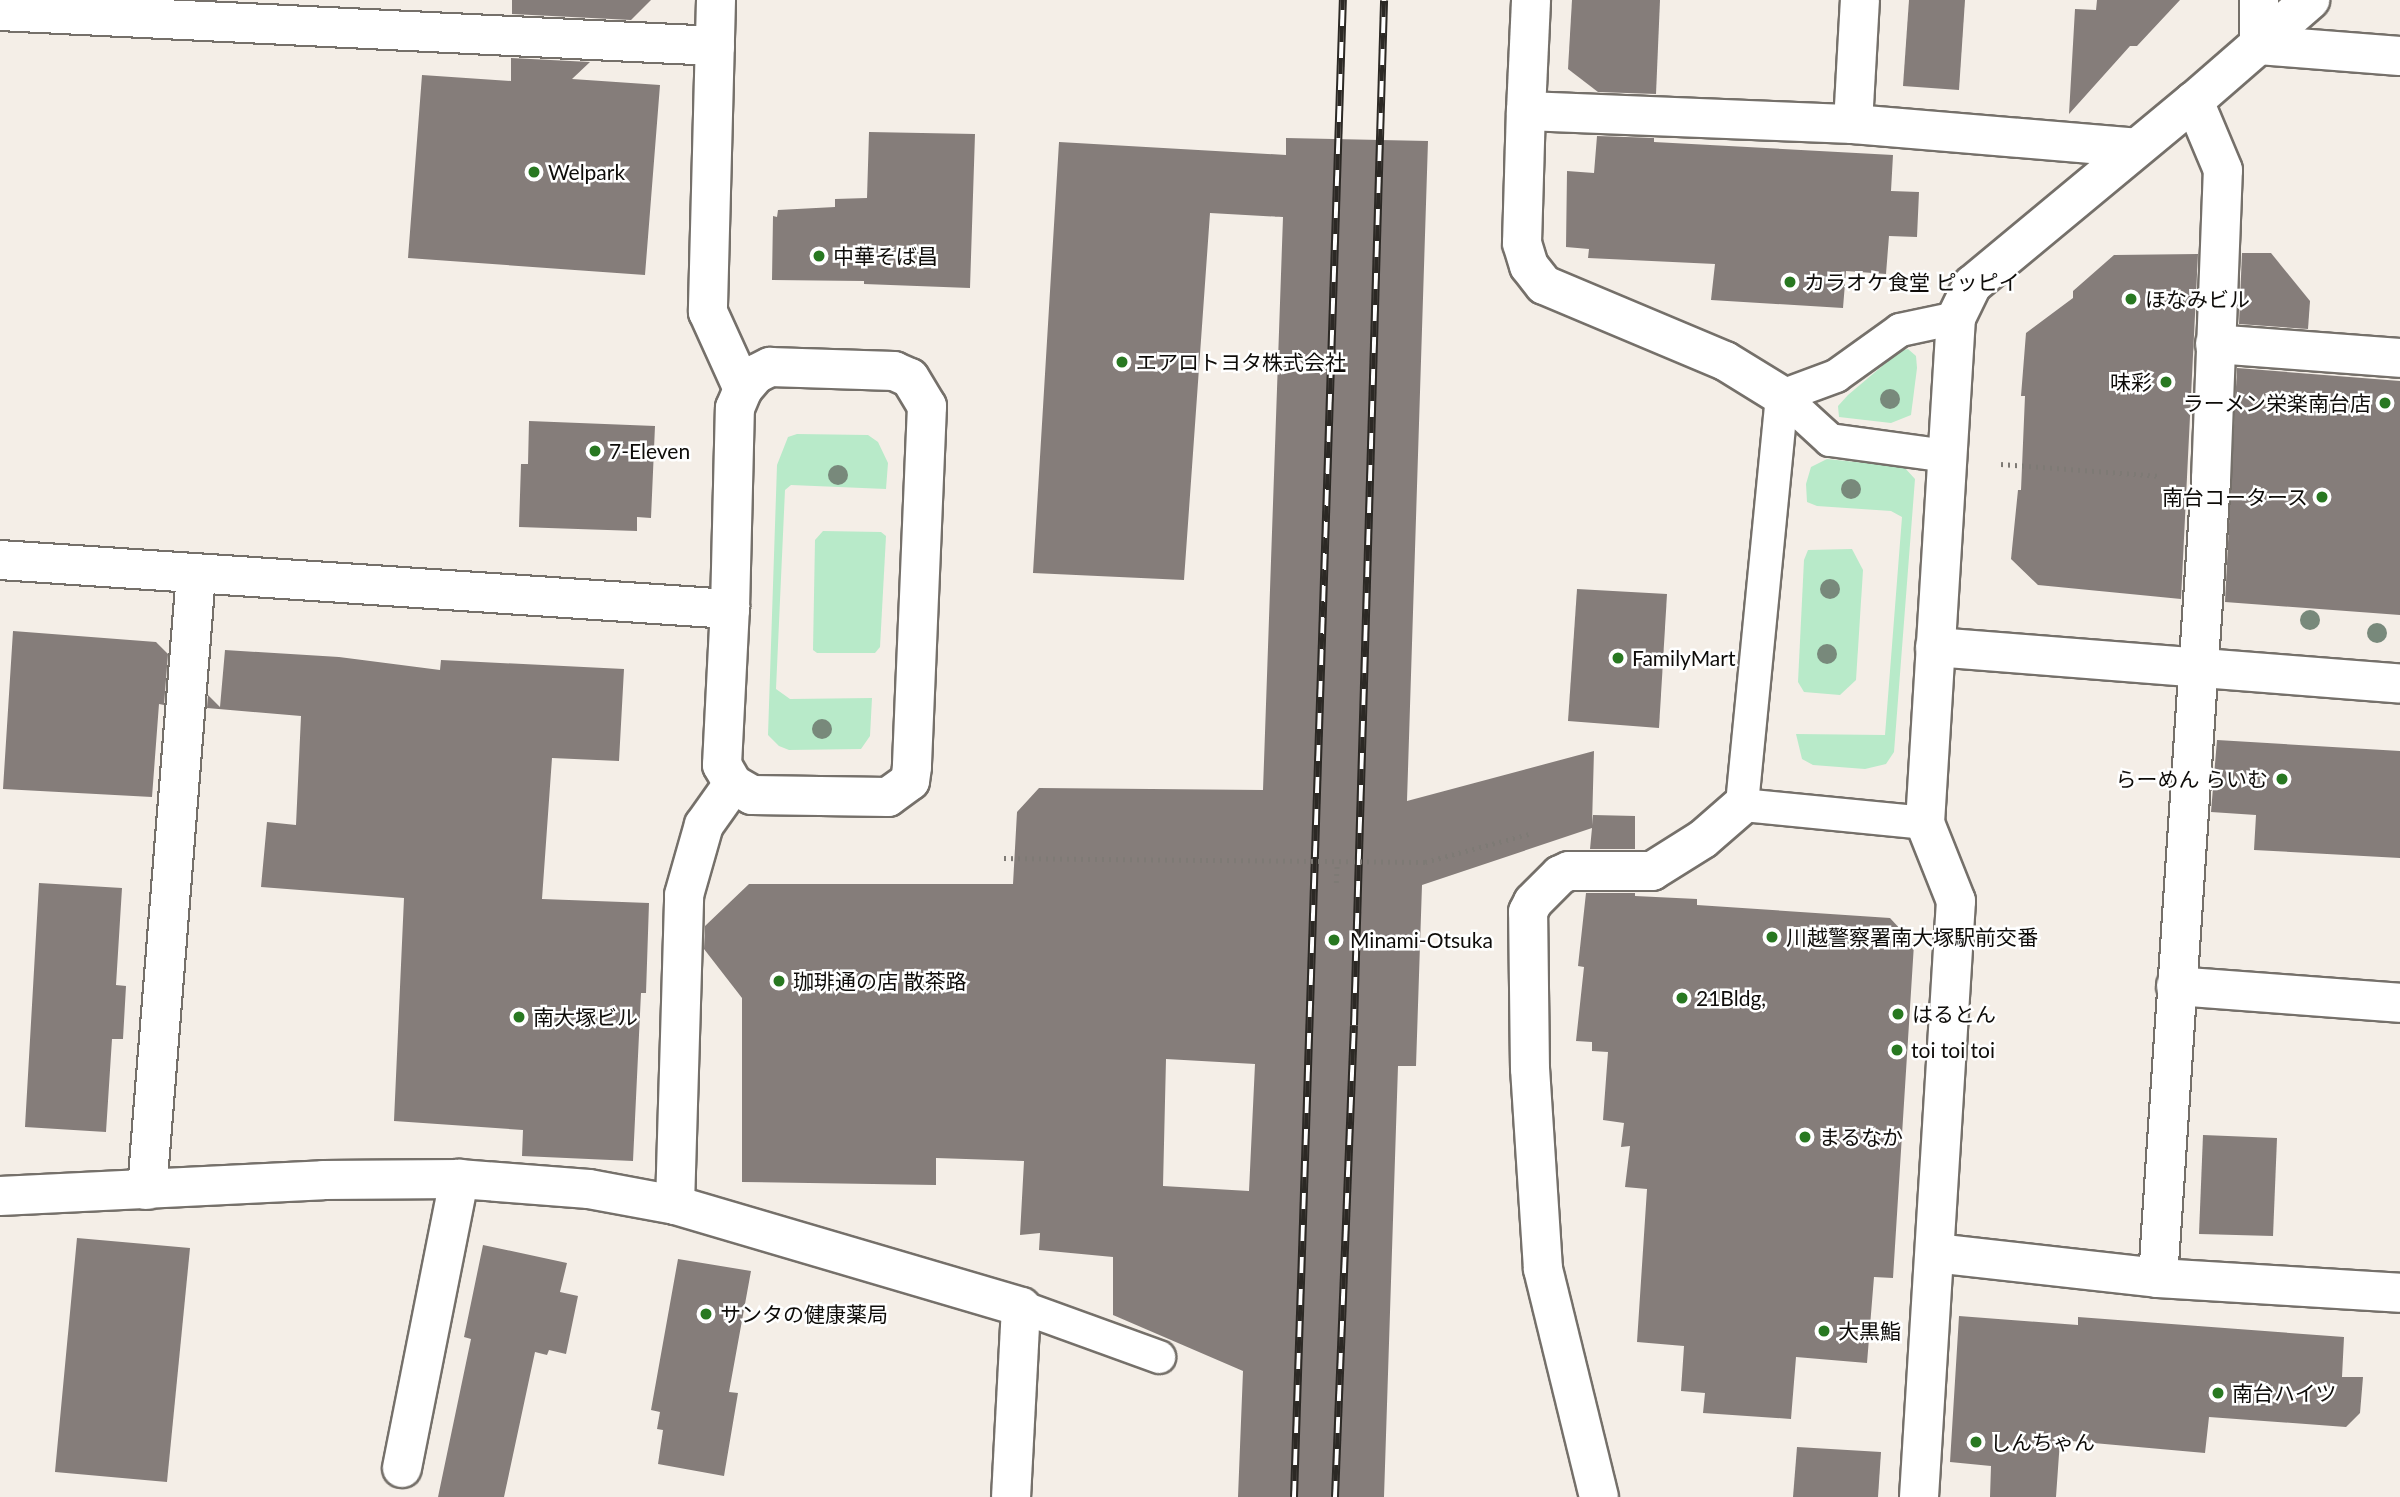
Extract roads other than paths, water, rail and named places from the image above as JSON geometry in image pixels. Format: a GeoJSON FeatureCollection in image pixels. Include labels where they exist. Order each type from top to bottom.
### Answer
{"type":"FeatureCollection","features":[{"type":"Feature","properties":{"kind":"street"},"geometry":{"type":"LineString","coordinates":[[716,0],[708,312],[743,389]]}},
{"type":"Feature","properties":{"kind":"street"},"geometry":{"type":"LineString","coordinates":[[1531,0],[1522,243],[1529,266],[1544,285],[1725,361],[1782,396]]}},
{"type":"Feature","properties":{"kind":"street"},"geometry":{"type":"LineString","coordinates":[[1853,124],[1860,0]]}},
{"type":"Feature","properties":{"kind":"street"},"geometry":{"type":"LineString","coordinates":[[2259,0],[2259,45]]}},
{"type":"Feature","properties":{"kind":"street"},"geometry":{"type":"LineString","coordinates":[[1919,1497],[1956,901],[1926,823],[1956,318],[1972,285],[2194,102],[2310,0]]}},
{"type":"Feature","properties":{"kind":"street"},"geometry":{"type":"LineString","coordinates":[[0,11],[715,46]]}},
{"type":"Feature","properties":{"kind":"street"},"geometry":{"type":"LineString","coordinates":[[2259,45],[2400,56]]}},
{"type":"Feature","properties":{"kind":"street"},"geometry":{"type":"LineString","coordinates":[[2158,1278],[2211,480],[2223,170],[2194,102]]}},
{"type":"Feature","properties":{"kind":"street"},"geometry":{"type":"LineString","coordinates":[[1526,111],[1853,124],[2136,148]]}},
{"type":"Feature","properties":{"kind":"street"},"geometry":{"type":"LineString","coordinates":[[2216,344],[2400,358]]}},
{"type":"Feature","properties":{"kind":"street"},"geometry":{"type":"LineString","coordinates":[[770,367],[894,371],[910,378],[928,406],[910,781],[888,797],[752,795],[733,784],[722,765],[730,609],[735,408],[743,389],[756,374],[770,367]]}},
{"type":"Feature","properties":{"kind":"street"},"geometry":{"type":"LineString","coordinates":[[0,560],[730,609]]}},
{"type":"Feature","properties":{"kind":"street"},"geometry":{"type":"LineString","coordinates":[[147,1190],[196,574]]}},
{"type":"Feature","properties":{"kind":"street"},"geometry":{"type":"LineString","coordinates":[[1935,647],[2400,684]]}},
{"type":"Feature","properties":{"kind":"street"},"geometry":{"type":"LineString","coordinates":[[675,1205],[684,895],[704,825],[733,784]]}},
{"type":"Feature","properties":{"kind":"street"},"geometry":{"type":"LineString","coordinates":[[1599,1497],[1543,1269],[1530,1069],[1528,912],[1533,902],[1560,875],[1569,871],[1652,872],[1703,839],[1742,805]]}},
{"type":"Feature","properties":{"kind":"street"},"geometry":{"type":"LineString","coordinates":[[2176,986],[2400,1003]]}},
{"type":"Feature","properties":{"kind":"street"},"geometry":{"type":"LineString","coordinates":[[402,1468],[459,1179]]}},
{"type":"Feature","properties":{"kind":"street"},"geometry":{"type":"LineString","coordinates":[[0,1196],[323,1180],[459,1179],[589,1189],[675,1205],[1021,1307],[1011,1497]]}},
{"type":"Feature","properties":{"kind":"street"},"geometry":{"type":"LineString","coordinates":[[1935,1253],[2158,1278],[2400,1293]]}},
{"type":"Feature","properties":{"kind":"lane"},"geometry":{"type":"LineString","coordinates":[[1782,396],[1836,376],[1900,330],[1956,318]]}},
{"type":"Feature","properties":{"kind":"lane"},"geometry":{"type":"LineString","coordinates":[[1782,396],[1830,440],[1947,456]]}},
{"type":"Feature","properties":{"kind":"lane"},"geometry":{"type":"LineString","coordinates":[[1782,396],[1742,805],[1926,823]]}},
{"type":"Feature","properties":{"kind":"lane"},"geometry":{"type":"LineString","coordinates":[[1021,1307],[1159,1357]]}},
{"type":"Feature","properties":{"kind":"railway"},"geometry":{"type":"LineString","coordinates":[[1294,1497],[1343,0]]}},
{"type":"Feature","properties":{"kind":"railway"},"geometry":{"type":"LineString","coordinates":[[1335,1497],[1354,1025],[1384,0]]}},
{"type":"Feature","properties":{"kind":"place","name":"Welpark"},"geometry":{"type":"Point","coordinates":[534,172]}},
{"type":"Feature","properties":{"kind":"place","name":"中華そば昌"},"geometry":{"type":"Point","coordinates":[819,256]}},
{"type":"Feature","properties":{"kind":"place","name":"カラオケ食堂 ピッピイ"},"geometry":{"type":"Point","coordinates":[1790,282]}},
{"type":"Feature","properties":{"kind":"place","name":"ほなみビル"},"geometry":{"type":"Point","coordinates":[2131,299]}},
{"type":"Feature","properties":{"kind":"place","name":"エアロトヨタ株式会社"},"geometry":{"type":"Point","coordinates":[1122,362]}},
{"type":"Feature","properties":{"kind":"place","name":"味彩"},"geometry":{"type":"Point","coordinates":[2166,382]}},
{"type":"Feature","properties":{"kind":"place","name":"ラーメン栄楽南台店"},"geometry":{"type":"Point","coordinates":[2385,403]}},
{"type":"Feature","properties":{"kind":"place","name":"7-Eleven"},"geometry":{"type":"Point","coordinates":[595,451]}},
{"type":"Feature","properties":{"kind":"place","name":"南台コータース"},"geometry":{"type":"Point","coordinates":[2322,497]}},
{"type":"Feature","properties":{"kind":"place","name":"FamilyMart"},"geometry":{"type":"Point","coordinates":[1618,658]}},
{"type":"Feature","properties":{"kind":"place","name":"らーめん らいむ"},"geometry":{"type":"Point","coordinates":[2282,779]}},
{"type":"Feature","properties":{"kind":"place","name":"川越警察署南大塚駅前交番"},"geometry":{"type":"Point","coordinates":[1772,937]}},
{"type":"Feature","properties":{"kind":"place","name":"Minami-Otsuka"},"geometry":{"type":"Point","coordinates":[1334,940]}},
{"type":"Feature","properties":{"kind":"place","name":"珈琲通の店 散茶路"},"geometry":{"type":"Point","coordinates":[779,981]}},
{"type":"Feature","properties":{"kind":"place","name":"21Bldg,"},"geometry":{"type":"Point","coordinates":[1682,998]}},
{"type":"Feature","properties":{"kind":"place","name":"はるとん"},"geometry":{"type":"Point","coordinates":[1898,1014]}},
{"type":"Feature","properties":{"kind":"place","name":"南大塚ビル"},"geometry":{"type":"Point","coordinates":[519,1017]}},
{"type":"Feature","properties":{"kind":"place","name":"toi toi toi"},"geometry":{"type":"Point","coordinates":[1897,1050]}},
{"type":"Feature","properties":{"kind":"place","name":"まるなか"},"geometry":{"type":"Point","coordinates":[1805,1137]}},
{"type":"Feature","properties":{"kind":"place","name":"サンタの健康薬局"},"geometry":{"type":"Point","coordinates":[706,1314]}},
{"type":"Feature","properties":{"kind":"place","name":"大黒鮨"},"geometry":{"type":"Point","coordinates":[1824,1331]}},
{"type":"Feature","properties":{"kind":"place","name":"南台ハイツ"},"geometry":{"type":"Point","coordinates":[2218,1393]}},
{"type":"Feature","properties":{"kind":"place","name":"しんちゃん"},"geometry":{"type":"Point","coordinates":[1976,1442]}}]}
